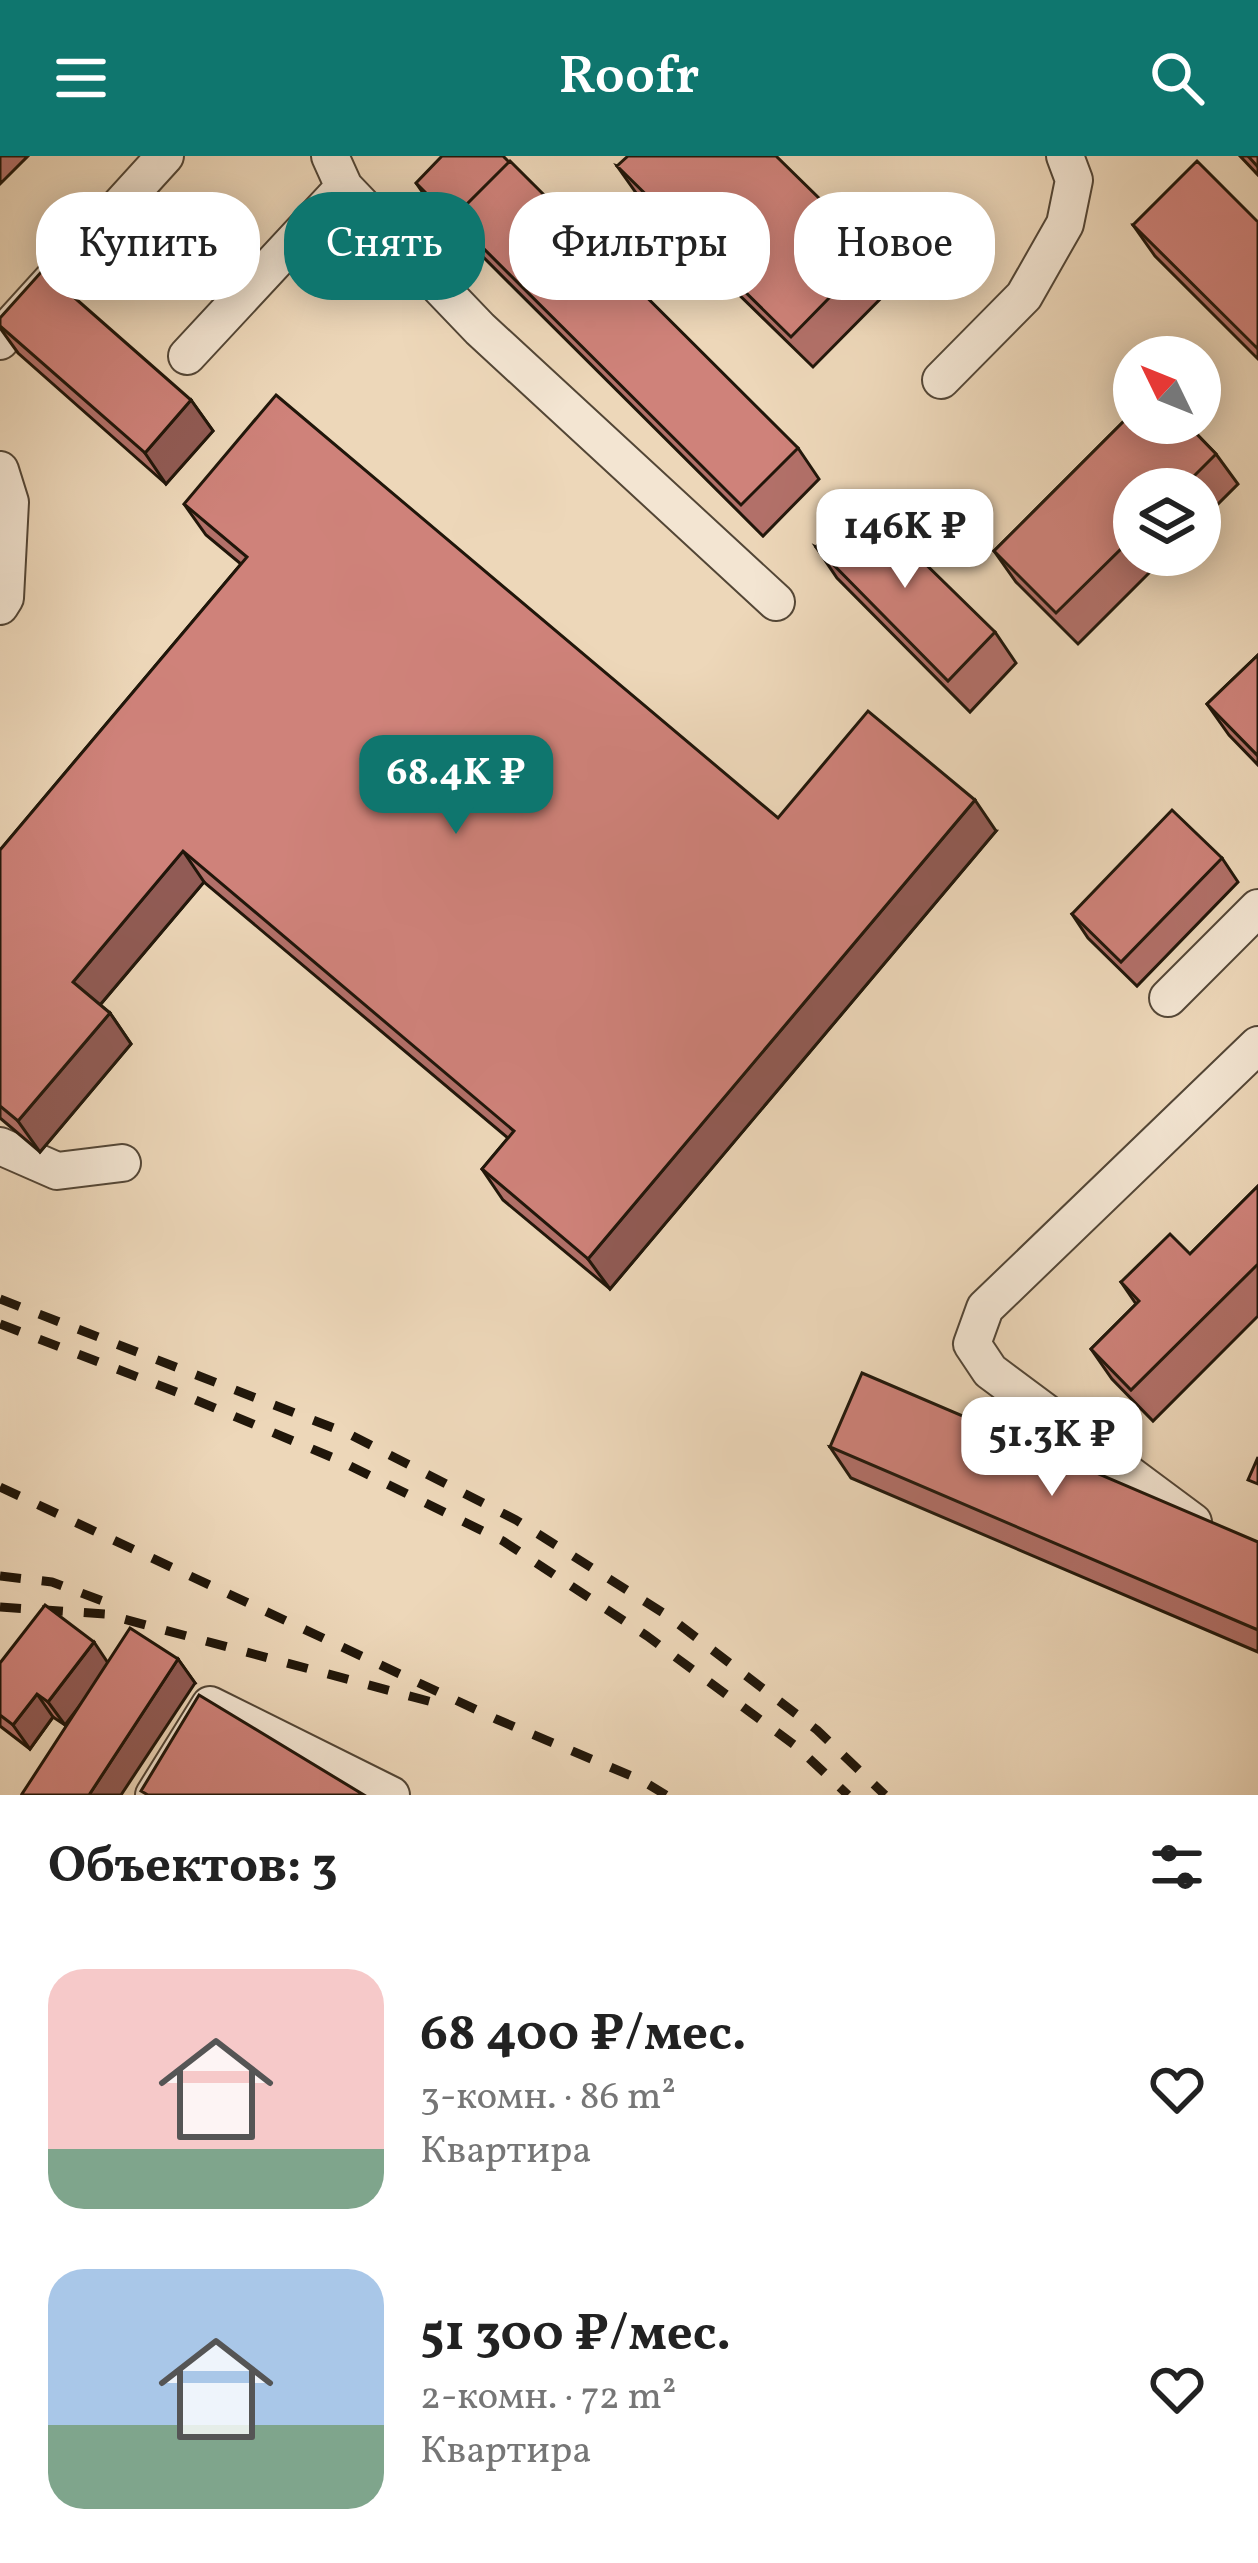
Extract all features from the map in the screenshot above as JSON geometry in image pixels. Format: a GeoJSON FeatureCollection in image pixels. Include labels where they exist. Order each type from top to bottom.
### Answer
{"type":"FeatureCollection","features":[{"type":"Feature","properties":{"kind":"lane"},"geometry":{"type":"LineString","coordinates":[[0,341],[165,156]]}},
{"type":"Feature","properties":{"kind":"lane"},"geometry":{"type":"LineString","coordinates":[[941,380],[1024,296],[1065,224],[1074,181],[1069,158]]}},
{"type":"Feature","properties":{"kind":"lane"},"geometry":{"type":"LineString","coordinates":[[187,356],[337,172],[481,329],[776,602]]}},
{"type":"Feature","properties":{"kind":"lane"},"geometry":{"type":"LineString","coordinates":[[0,470],[10,502],[5,598],[0,606]]}},
{"type":"Feature","properties":{"kind":"lane"},"geometry":{"type":"LineString","coordinates":[[1168,998],[1258,908]]}},
{"type":"Feature","properties":{"kind":"lane"},"geometry":{"type":"LineString","coordinates":[[1193,1522],[990,1371],[972,1344],[985,1308],[1258,1046]]}},
{"type":"Feature","properties":{"kind":"lane"},"geometry":{"type":"LineString","coordinates":[[0,1146],[57,1171],[122,1163]]}},
{"type":"Feature","properties":{"kind":"lane"},"geometry":{"type":"LineString","coordinates":[[154,1795],[210,1705],[392,1795]]}},
{"type":"Feature","properties":{"kind":"building"},"geometry":{"type":"Polygon","coordinates":[[[442,156],[503,156],[509,162],[479,192],[425,192],[416,183],[442,156]]]}},
{"type":"Feature","properties":{"kind":"building"},"geometry":{"type":"Polygon","coordinates":[[[628,156],[776,156],[813,192],[794,192],[794,300],[827,300],[791,337],[753,300],[770,300],[770,192],[643,192],[617,166],[628,156]]]}},
{"type":"Feature","properties":{"kind":"building"},"geometry":{"type":"Polygon","coordinates":[[[510,161],[541,192],[509,192],[509,274],[485,250],[485,192],[479,192],[510,161]]]}},
{"type":"Feature","properties":{"kind":"building"},"geometry":{"type":"Polygon","coordinates":[[[1197,161],[1258,222],[1258,349],[1133,225],[1197,161]]]}},
{"type":"Feature","properties":{"kind":"building"},"geometry":{"type":"Polygon","coordinates":[[[36,278],[36,300],[77,300],[191,400],[145,453],[0,326],[0,318],[36,278]]]}},
{"type":"Feature","properties":{"kind":"building"},"geometry":{"type":"Polygon","coordinates":[[[535,300],[649,300],[798,448],[741,505],[535,300]]]}},
{"type":"Feature","properties":{"kind":"building"},"geometry":{"type":"Polygon","coordinates":[[[276,395],[778,818],[868,711],[975,800],[588,1259],[482,1169],[514,1131],[183,851],[73,982],[110,1013],[18,1121],[0,1106],[0,850],[247,557],[184,504],[276,395]]]}},
{"type":"Feature","properties":{"kind":"building"},"geometry":{"type":"Polygon","coordinates":[[[1113,432],[1113,444],[1206,444],[1216,454],[1202,468],[1113,468],[1113,557],[1056,613],[994,551],[1113,432]]]}},
{"type":"Feature","properties":{"kind":"building"},"geometry":{"type":"Polygon","coordinates":[[[860,500],[995,632],[948,681],[816,547],[860,500]]]}},
{"type":"Feature","properties":{"kind":"building"},"geometry":{"type":"Polygon","coordinates":[[[1258,655],[1258,756],[1207,704],[1258,655]]]}},
{"type":"Feature","properties":{"kind":"building"},"geometry":{"type":"Polygon","coordinates":[[[1172,810],[1222,858],[1121,962],[1072,914],[1172,810]]]}},
{"type":"Feature","properties":{"kind":"building"},"geometry":{"type":"Polygon","coordinates":[[[1258,1186],[1258,1264],[1131,1390],[1091,1349],[1139,1301],[1121,1282],[1170,1234],[1190,1254],[1258,1186]]]}},
{"type":"Feature","properties":{"kind":"building"},"geometry":{"type":"Polygon","coordinates":[[[862,1373],[1258,1542],[1258,1630],[830,1447],[862,1373]]]}},
{"type":"Feature","properties":{"kind":"building"},"geometry":{"type":"Polygon","coordinates":[[[1258,1457],[1258,1484],[1248,1480],[1258,1457]]]}},
{"type":"Feature","properties":{"kind":"building"},"geometry":{"type":"Polygon","coordinates":[[[45,1605],[94,1642],[48,1702],[37,1694],[13,1725],[0,1715],[0,1663],[45,1605]]]}},
{"type":"Feature","properties":{"kind":"building"},"geometry":{"type":"Polygon","coordinates":[[[130,1628],[178,1659],[89,1795],[22,1794],[130,1628]]]}},
{"type":"Feature","properties":{"kind":"building"},"geometry":{"type":"Polygon","coordinates":[[[199,1695],[364,1795],[148,1795],[141,1791],[199,1695]]]}},
{"type":"Feature","properties":{"kind":"railway"},"geometry":{"type":"LineString","coordinates":[[0,1299],[349,1434],[516,1520],[668,1616],[817,1730],[885,1795]]}},
{"type":"Feature","properties":{"kind":"railway"},"geometry":{"type":"LineString","coordinates":[[0,1324],[336,1459],[503,1541],[647,1636],[797,1747],[848,1795]]}},
{"type":"Feature","properties":{"kind":"railway"},"geometry":{"type":"LineString","coordinates":[[0,1487],[666,1795]]}},
{"type":"Feature","properties":{"kind":"railway"},"geometry":{"type":"LineString","coordinates":[[0,1576],[52,1582],[116,1606]]}},
{"type":"Feature","properties":{"kind":"railway"},"geometry":{"type":"LineString","coordinates":[[0,1607],[105,1614],[432,1702]]}}]}
